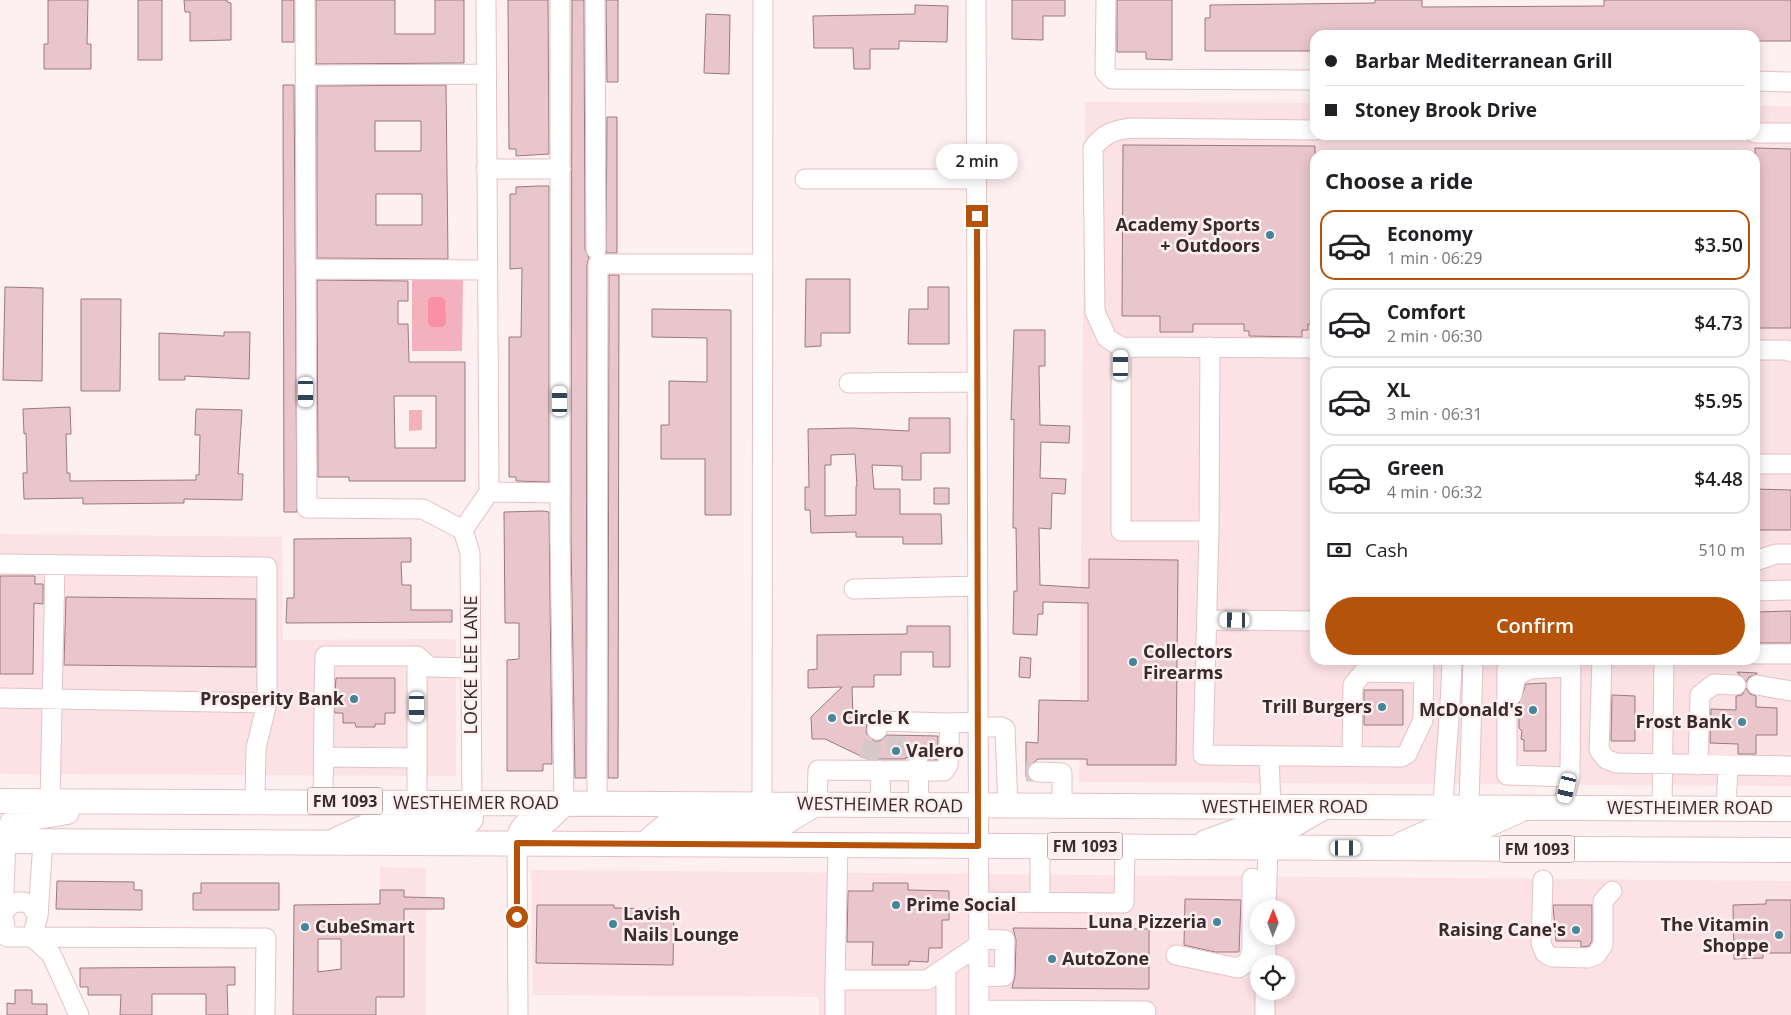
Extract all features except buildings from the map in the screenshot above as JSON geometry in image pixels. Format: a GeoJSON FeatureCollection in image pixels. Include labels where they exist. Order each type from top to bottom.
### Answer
{"type":"FeatureCollection","features":[{"type":"Feature","properties":{"kind":"main road","name":"WESTHEIMER ROAD"},"geometry":{"type":"LineString","coordinates":[[0,801],[323,801],[564,804],[817,803],[978,807],[1788,808]]}},
{"type":"Feature","properties":{"kind":"main road"},"geometry":{"type":"LineString","coordinates":[[3,841],[12,823],[16,821],[126,801]]}},
{"type":"Feature","properties":{"kind":"main road"},"geometry":{"type":"LineString","coordinates":[[330,842],[374,823],[464,824],[471,819],[472,802]]}},
{"type":"Feature","properties":{"kind":"main road"},"geometry":{"type":"LineString","coordinates":[[746,844],[761,827],[774,822],[786,822],[817,803]]}},
{"type":"Feature","properties":{"kind":"main road"},"geometry":{"type":"LineString","coordinates":[[517,843],[522,828],[530,822],[546,821],[564,804]]}},
{"type":"Feature","properties":{"kind":"main road"},"geometry":{"type":"LineString","coordinates":[[646,843],[667,825],[732,824],[740,822],[762,804]]}},
{"type":"Feature","properties":{"kind":"main road"},"geometry":{"type":"LineString","coordinates":[[1193,847],[1248,827],[1256,827],[1266,819],[1271,806]]}},
{"type":"Feature","properties":{"kind":"main road"},"geometry":{"type":"LineString","coordinates":[[1268,847],[1272,834],[1278,826],[1295,824],[1326,806]]}},
{"type":"Feature","properties":{"kind":"main road"},"geometry":{"type":"LineString","coordinates":[[1394,848],[1438,828],[1453,827],[1459,824],[1466,818],[1469,807]]}},
{"type":"Feature","properties":{"kind":"main road"},"geometry":{"type":"LineString","coordinates":[[1457,848],[1471,828],[1487,825],[1527,808]]}},
{"type":"Feature","properties":{"kind":"main road","name":"FM 1093"},"geometry":{"type":"LineString","coordinates":[[3,841],[1791,850]]}},
{"type":"Feature","properties":{"kind":"street"},"geometry":{"type":"LineString","coordinates":[[306,0],[307,508],[423,509],[462,530],[489,492],[486,0]]}},
{"type":"Feature","properties":{"kind":"street"},"geometry":{"type":"LineString","coordinates":[[560,0],[560,493],[564,804]]}},
{"type":"Feature","properties":{"kind":"street"},"geometry":{"type":"LineString","coordinates":[[595,0],[596,249]]}},
{"type":"Feature","properties":{"kind":"street"},"geometry":{"type":"LineString","coordinates":[[762,804],[763,0]]}},
{"type":"Feature","properties":{"kind":"street"},"geometry":{"type":"LineString","coordinates":[[976,0],[979,1013],[1146,1011]]}},
{"type":"Feature","properties":{"kind":"street"},"geometry":{"type":"LineString","coordinates":[[1106,0],[1105,72],[1112,79],[1310,80]]}},
{"type":"Feature","properties":{"kind":"street"},"geometry":{"type":"LineString","coordinates":[[306,75],[486,74]]}},
{"type":"Feature","properties":{"kind":"street"},"geometry":{"type":"LineString","coordinates":[[1760,82],[1791,82]]}},
{"type":"Feature","properties":{"kind":"street"},"geometry":{"type":"LineString","coordinates":[[1310,130],[1132,128],[1114,130],[1100,139],[1093,148],[1095,312],[1107,338],[1121,347],[1310,348]]}},
{"type":"Feature","properties":{"kind":"street"},"geometry":{"type":"LineString","coordinates":[[1760,133],[1791,133]]}},
{"type":"Feature","properties":{"kind":"street"},"geometry":{"type":"LineString","coordinates":[[486,169],[561,169]]}},
{"type":"Feature","properties":{"kind":"street"},"geometry":{"type":"LineString","coordinates":[[805,179],[976,179]]}},
{"type":"Feature","properties":{"kind":"street"},"geometry":{"type":"LineString","coordinates":[[596,803],[598,264],[763,264]]}},
{"type":"Feature","properties":{"kind":"street"},"geometry":{"type":"LineString","coordinates":[[307,269],[487,270]]}},
{"type":"Feature","properties":{"kind":"street"},"geometry":{"type":"LineString","coordinates":[[1121,347],[1120,531],[1209,531]]}},
{"type":"Feature","properties":{"kind":"street"},"geometry":{"type":"LineString","coordinates":[[1210,347],[1209,531],[1203,755],[1401,757],[1407,754],[1423,720],[1424,666],[1364,672],[1358,678],[1353,685],[1352,756]]}},
{"type":"Feature","properties":{"kind":"street"},"geometry":{"type":"LineString","coordinates":[[1760,350],[1790,350]]}},
{"type":"Feature","properties":{"kind":"street"},"geometry":{"type":"LineString","coordinates":[[849,383],[977,382]]}},
{"type":"Feature","properties":{"kind":"street"},"geometry":{"type":"LineString","coordinates":[[1760,464],[1791,464]]}},
{"type":"Feature","properties":{"kind":"street"},"geometry":{"type":"LineString","coordinates":[[489,492],[560,493]]}},
{"type":"Feature","properties":{"kind":"street","name":"LOCKE LEE LANE"},"geometry":{"type":"LineString","coordinates":[[462,530],[470,553],[472,802]]}},
{"type":"Feature","properties":{"kind":"street"},"geometry":{"type":"LineString","coordinates":[[1760,559],[1776,554],[1791,554]]}},
{"type":"Feature","properties":{"kind":"street"},"geometry":{"type":"LineString","coordinates":[[0,564],[267,567],[267,703],[256,748],[255,801]]}},
{"type":"Feature","properties":{"kind":"street"},"geometry":{"type":"LineString","coordinates":[[50,801],[54,565]]}},
{"type":"Feature","properties":{"kind":"street"},"geometry":{"type":"LineString","coordinates":[[854,589],[978,586]]}},
{"type":"Feature","properties":{"kind":"street"},"geometry":{"type":"LineString","coordinates":[[1760,591],[1791,590]]}},
{"type":"Feature","properties":{"kind":"street"},"geometry":{"type":"LineString","coordinates":[[1206,620],[1310,621]]}},
{"type":"Feature","properties":{"kind":"street"},"geometry":{"type":"LineString","coordinates":[[1760,654],[1791,654]]}},
{"type":"Feature","properties":{"kind":"street"},"geometry":{"type":"LineString","coordinates":[[323,801],[325,656],[416,656],[430,667],[470,668]]}},
{"type":"Feature","properties":{"kind":"street"},"geometry":{"type":"LineString","coordinates":[[416,656],[417,803]]}},
{"type":"Feature","properties":{"kind":"street"},"geometry":{"type":"LineString","coordinates":[[1443,808],[1446,752],[1451,714],[1452,665]]}},
{"type":"Feature","properties":{"kind":"street"},"geometry":{"type":"LineString","coordinates":[[1469,807],[1473,665]]}},
{"type":"Feature","properties":{"kind":"street"},"geometry":{"type":"LineString","coordinates":[[1508,665],[1507,775],[1570,777]]}},
{"type":"Feature","properties":{"kind":"street"},"geometry":{"type":"LineString","coordinates":[[1515,775],[1512,761],[1512,690],[1516,676],[1530,669],[1563,665]]}},
{"type":"Feature","properties":{"kind":"street"},"geometry":{"type":"LineString","coordinates":[[1562,808],[1570,777],[1571,665]]}},
{"type":"Feature","properties":{"kind":"street"},"geometry":{"type":"LineString","coordinates":[[1602,665],[1599,750],[1606,760],[1616,763],[1664,765],[1791,766]]}},
{"type":"Feature","properties":{"kind":"street"},"geometry":{"type":"LineString","coordinates":[[1662,809],[1664,665]]}},
{"type":"Feature","properties":{"kind":"street"},"geometry":{"type":"LineString","coordinates":[[1698,765],[1700,695],[1714,684],[1736,684]]}},
{"type":"Feature","properties":{"kind":"street"},"geometry":{"type":"LineString","coordinates":[[1757,685],[1791,691]]}},
{"type":"Feature","properties":{"kind":"street"},"geometry":{"type":"LineString","coordinates":[[0,698],[267,703]]}},
{"type":"Feature","properties":{"kind":"street"},"geometry":{"type":"LineString","coordinates":[[877,730],[880,721],[896,729],[918,729],[950,723],[1005,729],[1024,772],[1008,807]]}},
{"type":"Feature","properties":{"kind":"street"},"geometry":{"type":"LineString","coordinates":[[817,803],[818,770],[918,767],[944,771],[948,765],[950,723]]}},
{"type":"Feature","properties":{"kind":"street"},"geometry":{"type":"LineString","coordinates":[[1269,756],[1271,806]]}},
{"type":"Feature","properties":{"kind":"street"},"geometry":{"type":"LineString","coordinates":[[324,757],[417,758]]}},
{"type":"Feature","properties":{"kind":"street"},"geometry":{"type":"LineString","coordinates":[[1726,809],[1728,766]]}},
{"type":"Feature","properties":{"kind":"street"},"geometry":{"type":"LineString","coordinates":[[881,767],[881,806]]}},
{"type":"Feature","properties":{"kind":"street"},"geometry":{"type":"LineString","coordinates":[[918,767],[919,806]]}},
{"type":"Feature","properties":{"kind":"street"},"geometry":{"type":"LineString","coordinates":[[1024,772],[1062,773],[1062,807]]}},
{"type":"Feature","properties":{"kind":"street"},"geometry":{"type":"LineString","coordinates":[[3,841],[2,938],[266,938],[265,1015]]}},
{"type":"Feature","properties":{"kind":"street"},"geometry":{"type":"LineString","coordinates":[[32,937],[38,916],[43,841]]}},
{"type":"Feature","properties":{"kind":"street"},"geometry":{"type":"LineString","coordinates":[[517,843],[518,1015]]}},
{"type":"Feature","properties":{"kind":"street"},"geometry":{"type":"LineString","coordinates":[[834,1015],[838,846]]}},
{"type":"Feature","properties":{"kind":"street"},"geometry":{"type":"LineString","coordinates":[[1040,846],[1040,902]]}},
{"type":"Feature","properties":{"kind":"street"},"geometry":{"type":"LineString","coordinates":[[978,902],[1124,903],[1125,846]]}},
{"type":"Feature","properties":{"kind":"street"},"geometry":{"type":"LineString","coordinates":[[1266,900],[1268,847]]}},
{"type":"Feature","properties":{"kind":"street"},"geometry":{"type":"LineString","coordinates":[[1238,968],[1248,962],[1252,950],[1252,878]]}},
{"type":"Feature","properties":{"kind":"street"},"geometry":{"type":"LineString","coordinates":[[1543,880],[1541,943],[1545,952],[1552,958],[1588,958],[1596,956],[1603,944],[1603,901],[1612,890]]}},
{"type":"Feature","properties":{"kind":"street"},"geometry":{"type":"LineString","coordinates":[[3,916],[8,906],[18,902],[30,904],[38,916]]}},
{"type":"Feature","properties":{"kind":"street"},"geometry":{"type":"LineString","coordinates":[[32,937],[51,954],[79,1015]]}},
{"type":"Feature","properties":{"kind":"street"},"geometry":{"type":"LineString","coordinates":[[835,980],[928,980],[979,942],[1005,940],[1004,976],[978,977]]}},
{"type":"Feature","properties":{"kind":"street"},"geometry":{"type":"LineString","coordinates":[[1176,955],[1250,969]]}},
{"type":"Feature","properties":{"kind":"street"},"geometry":{"type":"LineString","coordinates":[[946,967],[946,1015]]}},
{"type":"Feature","properties":{"kind":"street"},"geometry":{"type":"LineString","coordinates":[[1265,1000],[1265,1015]]}},
{"type":"Feature","properties":{"kind":"shaded area"},"geometry":{"type":"Polygon","coordinates":[[[1085,102],[1310,103],[1310,140],[1760,140],[1760,106],[1791,106],[1791,786],[1079,782],[1085,102]]]}},
{"type":"Feature","properties":{"kind":"shaded area"},"geometry":{"type":"Polygon","coordinates":[[[412,277],[463,277],[462,351],[412,351],[412,277]]]}},
{"type":"Feature","properties":{"kind":"shaded area"},"geometry":{"type":"Polygon","coordinates":[[[431,297],[441,297],[445,300],[446,324],[442,327],[432,327],[428,323],[428,300],[431,297]]]}},
{"type":"Feature","properties":{"kind":"shaded area"},"geometry":{"type":"Polygon","coordinates":[[[409,410],[422,410],[422,430],[409,431],[409,410]]]}},
{"type":"Feature","properties":{"kind":"shaded area"},"geometry":{"type":"Polygon","coordinates":[[[0,534],[282,537],[283,640],[456,639],[456,776],[0,774],[0,534]]]}},
{"type":"Feature","properties":{"kind":"shaded area"},"geometry":{"type":"Polygon","coordinates":[[[380,867],[426,868],[426,1015],[379,1015],[380,867]]]}},
{"type":"Feature","properties":{"kind":"shaded area"},"geometry":{"type":"Polygon","coordinates":[[[531,870],[1791,881],[1791,1015],[819,1015],[819,997],[533,995],[531,870]]]}},
{"type":"Feature","properties":{"kind":"tunnel"},"geometry":{"type":"LineString","coordinates":[[868,760],[877,730]]}},
{"type":"Feature","properties":{"kind":"tunnel"},"geometry":{"type":"LineString","coordinates":[[896,736],[896,767]]}},
{"type":"Feature","properties":{"kind":"tunnel"},"geometry":{"type":"LineString","coordinates":[[918,736],[918,763]]}},
{"type":"Feature","properties":{"kind":"tunnel"},"geometry":{"type":"LineString","coordinates":[[1026,772],[1038,772]]}},
{"type":"Feature","properties":{"kind":"place","name":"Academy Sports + Outdoors"},"geometry":{"type":"Point","coordinates":[1270,235]}},
{"type":"Feature","properties":{"kind":"place","name":"Collectors Firearms"},"geometry":{"type":"Point","coordinates":[1133,662]}},
{"type":"Feature","properties":{"kind":"place","name":"Prosperity Bank"},"geometry":{"type":"Point","coordinates":[354,699]}},
{"type":"Feature","properties":{"kind":"place","name":"Trill Burgers"},"geometry":{"type":"Point","coordinates":[1382,707]}},
{"type":"Feature","properties":{"kind":"place","name":"McDonald's"},"geometry":{"type":"Point","coordinates":[1533,710]}},
{"type":"Feature","properties":{"kind":"place","name":"Circle K"},"geometry":{"type":"Point","coordinates":[832,718]}},
{"type":"Feature","properties":{"kind":"place","name":"Frost Bank"},"geometry":{"type":"Point","coordinates":[1742,722]}},
{"type":"Feature","properties":{"kind":"place","name":"Valero"},"geometry":{"type":"Point","coordinates":[896,751]}},
{"type":"Feature","properties":{"kind":"place","name":"Prime Social"},"geometry":{"type":"Point","coordinates":[896,905]}},
{"type":"Feature","properties":{"kind":"place","name":"Luna Pizzeria"},"geometry":{"type":"Point","coordinates":[1217,922]}},
{"type":"Feature","properties":{"kind":"place","name":"Lavish Nails Lounge"},"geometry":{"type":"Point","coordinates":[613,924]}},
{"type":"Feature","properties":{"kind":"place","name":"CubeSmart"},"geometry":{"type":"Point","coordinates":[305,927]}},
{"type":"Feature","properties":{"kind":"place","name":"Raising Cane's"},"geometry":{"type":"Point","coordinates":[1576,930]}},
{"type":"Feature","properties":{"kind":"place","name":"The Vitamin Shoppe"},"geometry":{"type":"Point","coordinates":[1779,935]}},
{"type":"Feature","properties":{"kind":"place","name":"AutoZone"},"geometry":{"type":"Point","coordinates":[1052,959]}},
{"type":"Feature","properties":{"kind":"route"},"geometry":{"type":"LineString","coordinates":[[517,917],[517,843],[690,843],[895,847],[978,846],[977,216]]}}]}
